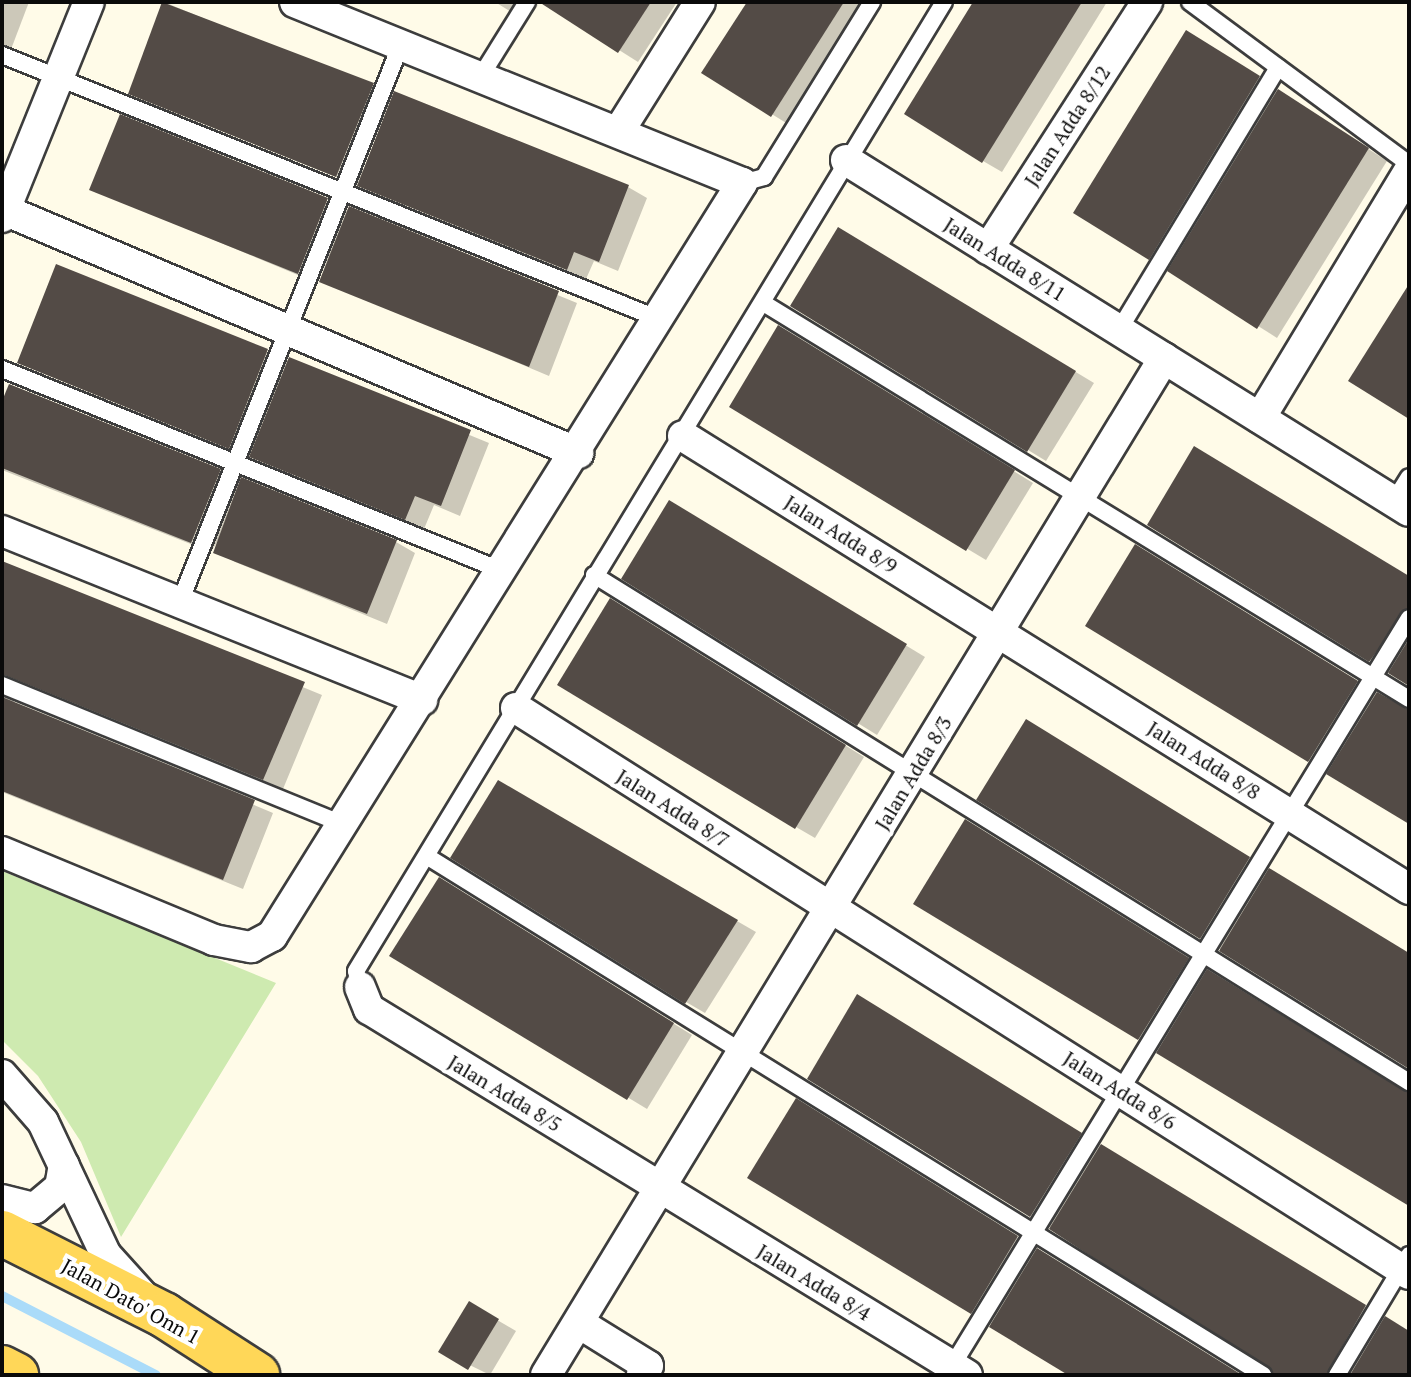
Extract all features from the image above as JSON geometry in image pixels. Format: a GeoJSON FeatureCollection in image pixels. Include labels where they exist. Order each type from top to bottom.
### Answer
{"type":"FeatureCollection","features":[{"type":"Feature","properties":{"kind":"main road","name":"Jalan Dato' Onn 1"},"geometry":{"type":"LineString","coordinates":[[2,1233],[164,1315],[257,1375]]}},
{"type":"Feature","properties":{"kind":"main road"},"geometry":{"type":"LineString","coordinates":[[2,1368],[16,1375]]}},
{"type":"Feature","properties":{"kind":"street"},"geometry":{"type":"LineString","coordinates":[[89,2],[3,212],[578,453]]}},
{"type":"Feature","properties":{"kind":"street"},"geometry":{"type":"LineString","coordinates":[[2,852],[214,940],[251,947],[272,936],[578,453],[742,183],[401,44],[355,12],[295,2]]}},
{"type":"Feature","properties":{"kind":"street"},"geometry":{"type":"LineString","coordinates":[[619,131],[700,2]]}},
{"type":"Feature","properties":{"kind":"street","name":"Jalan Adda 8/12"},"geometry":{"type":"LineString","coordinates":[[988,249],[1147,2]]}},
{"type":"Feature","properties":{"kind":"street","name":"Jalan Adda 8/11"},"geometry":{"type":"LineString","coordinates":[[846,160],[1260,418],[1404,496]]}},
{"type":"Feature","properties":{"kind":"street"},"geometry":{"type":"LineString","coordinates":[[1260,418],[1409,171]]}},
{"type":"Feature","properties":{"kind":"street","name":"Jalan Adda 8/3"},"geometry":{"type":"LineString","coordinates":[[546,1375],[1164,358]]}},
{"type":"Feature","properties":{"kind":"street","name":"Jalan Adda 8/9"},"geometry":{"type":"LineString","coordinates":[[683,436],[999,632]]}},
{"type":"Feature","properties":{"kind":"street"},"geometry":{"type":"LineString","coordinates":[[2,531],[422,700]]}},
{"type":"Feature","properties":{"kind":"street","name":"Jalan Adda 8/8"},"geometry":{"type":"LineString","coordinates":[[999,632],[1409,889]]}},
{"type":"Feature","properties":{"kind":"street","name":"Jalan Adda 8/7"},"geometry":{"type":"LineString","coordinates":[[516,708],[831,907]]}},
{"type":"Feature","properties":{"kind":"street","name":"Jalan Adda 8/6"},"geometry":{"type":"LineString","coordinates":[[831,907],[1121,1091],[1406,1266]]}},
{"type":"Feature","properties":{"kind":"street","name":"Jalan Adda 8/5"},"geometry":{"type":"LineString","coordinates":[[360,987],[369,1009],[662,1188]]}},
{"type":"Feature","properties":{"kind":"street"},"geometry":{"type":"LineString","coordinates":[[2,1075],[43,1122],[106,1255],[164,1315]]}},
{"type":"Feature","properties":{"kind":"street"},"geometry":{"type":"LineString","coordinates":[[2,1200],[35,1208],[60,1187],[64,1165]]}},
{"type":"Feature","properties":{"kind":"street","name":"Jalan Adda 8/4"},"geometry":{"type":"LineString","coordinates":[[662,1188],[955,1372]]}},
{"type":"Feature","properties":{"kind":"street"},"geometry":{"type":"LineString","coordinates":[[579,1323],[651,1372]]}},
{"type":"Feature","properties":{"kind":"lane"},"geometry":{"type":"LineString","coordinates":[[481,76],[527,2]]}},
{"type":"Feature","properties":{"kind":"lane"},"geometry":{"type":"LineString","coordinates":[[742,183],[764,177],[872,2]]}},
{"type":"Feature","properties":{"kind":"lane"},"geometry":{"type":"LineString","coordinates":[[360,987],[356,971],[428,857],[594,575],[765,304],[846,160],[944,2]]}},
{"type":"Feature","properties":{"kind":"lane"},"geometry":{"type":"LineString","coordinates":[[1190,2],[1409,164]]}},
{"type":"Feature","properties":{"kind":"lane"},"geometry":{"type":"LineString","coordinates":[[180,602],[401,44]]}},
{"type":"Feature","properties":{"kind":"lane"},"geometry":{"type":"LineString","coordinates":[[2,55],[659,319]]}},
{"type":"Feature","properties":{"kind":"lane"},"geometry":{"type":"LineString","coordinates":[[1119,330],[1278,67]]}},
{"type":"Feature","properties":{"kind":"lane"},"geometry":{"type":"LineString","coordinates":[[765,304],[1409,699]]}},
{"type":"Feature","properties":{"kind":"lane"},"geometry":{"type":"LineString","coordinates":[[2,369],[503,571]]}},
{"type":"Feature","properties":{"kind":"lane"},"geometry":{"type":"LineString","coordinates":[[594,575],[1409,1082]]}},
{"type":"Feature","properties":{"kind":"lane"},"geometry":{"type":"LineString","coordinates":[[955,1372],[1121,1091],[1409,618]]}},
{"type":"Feature","properties":{"kind":"lane"},"geometry":{"type":"LineString","coordinates":[[2,685],[343,824]]}},
{"type":"Feature","properties":{"kind":"lane"},"geometry":{"type":"LineString","coordinates":[[428,857],[1263,1375]]}},
{"type":"Feature","properties":{"kind":"lane"},"geometry":{"type":"LineString","coordinates":[[1337,1375],[1406,1266]]}},
{"type":"Feature","properties":{"kind":"green space"},"geometry":{"type":"Polygon","coordinates":[[[2,871],[276,983],[121,1237],[81,1142],[38,1076],[2,1040],[2,871]]]}},
{"type":"Feature","properties":{"kind":"building"},"geometry":{"type":"Polygon","coordinates":[[[162,2],[374,83],[336,177],[128,94],[162,2]]]}},
{"type":"Feature","properties":{"kind":"building"},"geometry":{"type":"Polygon","coordinates":[[[539,2],[651,2],[618,53],[539,2]]]}},
{"type":"Feature","properties":{"kind":"building"},"geometry":{"type":"Polygon","coordinates":[[[747,2],[844,2],[771,117],[701,73],[747,2]]]}},
{"type":"Feature","properties":{"kind":"building"},"geometry":{"type":"Polygon","coordinates":[[[973,2],[1082,2],[982,163],[904,114],[973,2]]]}},
{"type":"Feature","properties":{"kind":"building"},"geometry":{"type":"Polygon","coordinates":[[[1186,30],[1260,76],[1149,260],[1073,213],[1186,30]]]}},
{"type":"Feature","properties":{"kind":"building"},"geometry":{"type":"Polygon","coordinates":[[[1278,89],[1369,148],[1257,329],[1167,271],[1278,89]]]}},
{"type":"Feature","properties":{"kind":"building"},"geometry":{"type":"Polygon","coordinates":[[[394,91],[629,185],[599,262],[574,252],[567,270],[357,186],[394,91]]]}},
{"type":"Feature","properties":{"kind":"building"},"geometry":{"type":"Polygon","coordinates":[[[120,114],[328,198],[298,274],[89,190],[120,114]]]}},
{"type":"Feature","properties":{"kind":"building"},"geometry":{"type":"Polygon","coordinates":[[[349,206],[559,291],[529,367],[319,282],[349,206]]]}},
{"type":"Feature","properties":{"kind":"building"},"geometry":{"type":"Polygon","coordinates":[[[838,227],[1076,371],[1027,452],[790,306],[838,227]]]}},
{"type":"Feature","properties":{"kind":"building"},"geometry":{"type":"Polygon","coordinates":[[[56,264],[268,349],[229,449],[17,363],[56,264]]]}},
{"type":"Feature","properties":{"kind":"building"},"geometry":{"type":"Polygon","coordinates":[[[1409,284],[1409,419],[1348,381],[1409,284]]]}},
{"type":"Feature","properties":{"kind":"building"},"geometry":{"type":"Polygon","coordinates":[[[778,325],[1015,470],[966,551],[729,407],[778,325]]]}},
{"type":"Feature","properties":{"kind":"building"},"geometry":{"type":"Polygon","coordinates":[[[289,357],[471,430],[441,506],[415,496],[405,520],[249,457],[289,357]]]}},
{"type":"Feature","properties":{"kind":"building"},"geometry":{"type":"Polygon","coordinates":[[[9,384],[221,469],[191,543],[2,468],[2,401],[9,384]]]}},
{"type":"Feature","properties":{"kind":"building"},"geometry":{"type":"Polygon","coordinates":[[[1194,446],[1409,576],[1409,607],[1369,662],[1147,525],[1194,446]]]}},
{"type":"Feature","properties":{"kind":"building"},"geometry":{"type":"Polygon","coordinates":[[[241,477],[397,540],[367,614],[213,553],[241,477]]]}},
{"type":"Feature","properties":{"kind":"building"},"geometry":{"type":"Polygon","coordinates":[[[669,500],[907,644],[857,726],[621,579],[669,500]]]}},
{"type":"Feature","properties":{"kind":"building"},"geometry":{"type":"Polygon","coordinates":[[[1135,544],[1358,681],[1308,762],[1085,626],[1135,544]]]}},
{"type":"Feature","properties":{"kind":"building"},"geometry":{"type":"Polygon","coordinates":[[[2,561],[305,682],[263,780],[2,674],[2,561]]]}},
{"type":"Feature","properties":{"kind":"building"},"geometry":{"type":"Polygon","coordinates":[[[610,598],[846,745],[795,829],[557,685],[610,598]]]}},
{"type":"Feature","properties":{"kind":"building"},"geometry":{"type":"Polygon","coordinates":[[[1409,639],[1409,686],[1388,673],[1409,639]]]}},
{"type":"Feature","properties":{"kind":"building"},"geometry":{"type":"Polygon","coordinates":[[[1377,692],[1409,710],[1409,824],[1326,774],[1377,692]]]}},
{"type":"Feature","properties":{"kind":"building"},"geometry":{"type":"Polygon","coordinates":[[[2,697],[255,800],[223,880],[2,791],[2,697]]]}},
{"type":"Feature","properties":{"kind":"building"},"geometry":{"type":"Polygon","coordinates":[[[1026,719],[1250,857],[1200,939],[976,800],[1026,719]]]}},
{"type":"Feature","properties":{"kind":"building"},"geometry":{"type":"Polygon","coordinates":[[[498,780],[738,920],[685,1004],[450,858],[498,780]]]}},
{"type":"Feature","properties":{"kind":"building"},"geometry":{"type":"Polygon","coordinates":[[[965,819],[1189,958],[1138,1040],[913,904],[965,819]]]}},
{"type":"Feature","properties":{"kind":"building"},"geometry":{"type":"Polygon","coordinates":[[[1269,868],[1409,953],[1409,1069],[1219,951],[1269,868]]]}},
{"type":"Feature","properties":{"kind":"building"},"geometry":{"type":"Polygon","coordinates":[[[439,877],[674,1023],[627,1100],[389,956],[439,877]]]}},
{"type":"Feature","properties":{"kind":"building"},"geometry":{"type":"Polygon","coordinates":[[[1207,969],[1409,1093],[1409,1206],[1156,1053],[1207,969]]]}},
{"type":"Feature","properties":{"kind":"building"},"geometry":{"type":"Polygon","coordinates":[[[857,994],[1082,1133],[1030,1217],[807,1079],[857,994]]]}},
{"type":"Feature","properties":{"kind":"building"},"geometry":{"type":"Polygon","coordinates":[[[796,1098],[1018,1236],[971,1314],[747,1178],[796,1098]]]}},
{"type":"Feature","properties":{"kind":"building"},"geometry":{"type":"Polygon","coordinates":[[[1101,1144],[1366,1305],[1326,1375],[1274,1375],[1049,1229],[1101,1144]]]}},
{"type":"Feature","properties":{"kind":"building"},"geometry":{"type":"Polygon","coordinates":[[[1037,1248],[1242,1375],[1068,1375],[989,1327],[1037,1248]]]}},
{"type":"Feature","properties":{"kind":"building"},"geometry":{"type":"Polygon","coordinates":[[[469,1301],[499,1319],[468,1370],[438,1352],[469,1301]]]}},
{"type":"Feature","properties":{"kind":"building"},"geometry":{"type":"Polygon","coordinates":[[[1385,1316],[1409,1331],[1409,1375],[1350,1375],[1385,1316]]]}},
{"type":"Feature","properties":{"kind":"waterway"},"geometry":{"type":"LineString","coordinates":[[2,1296],[156,1375]]}}]}
